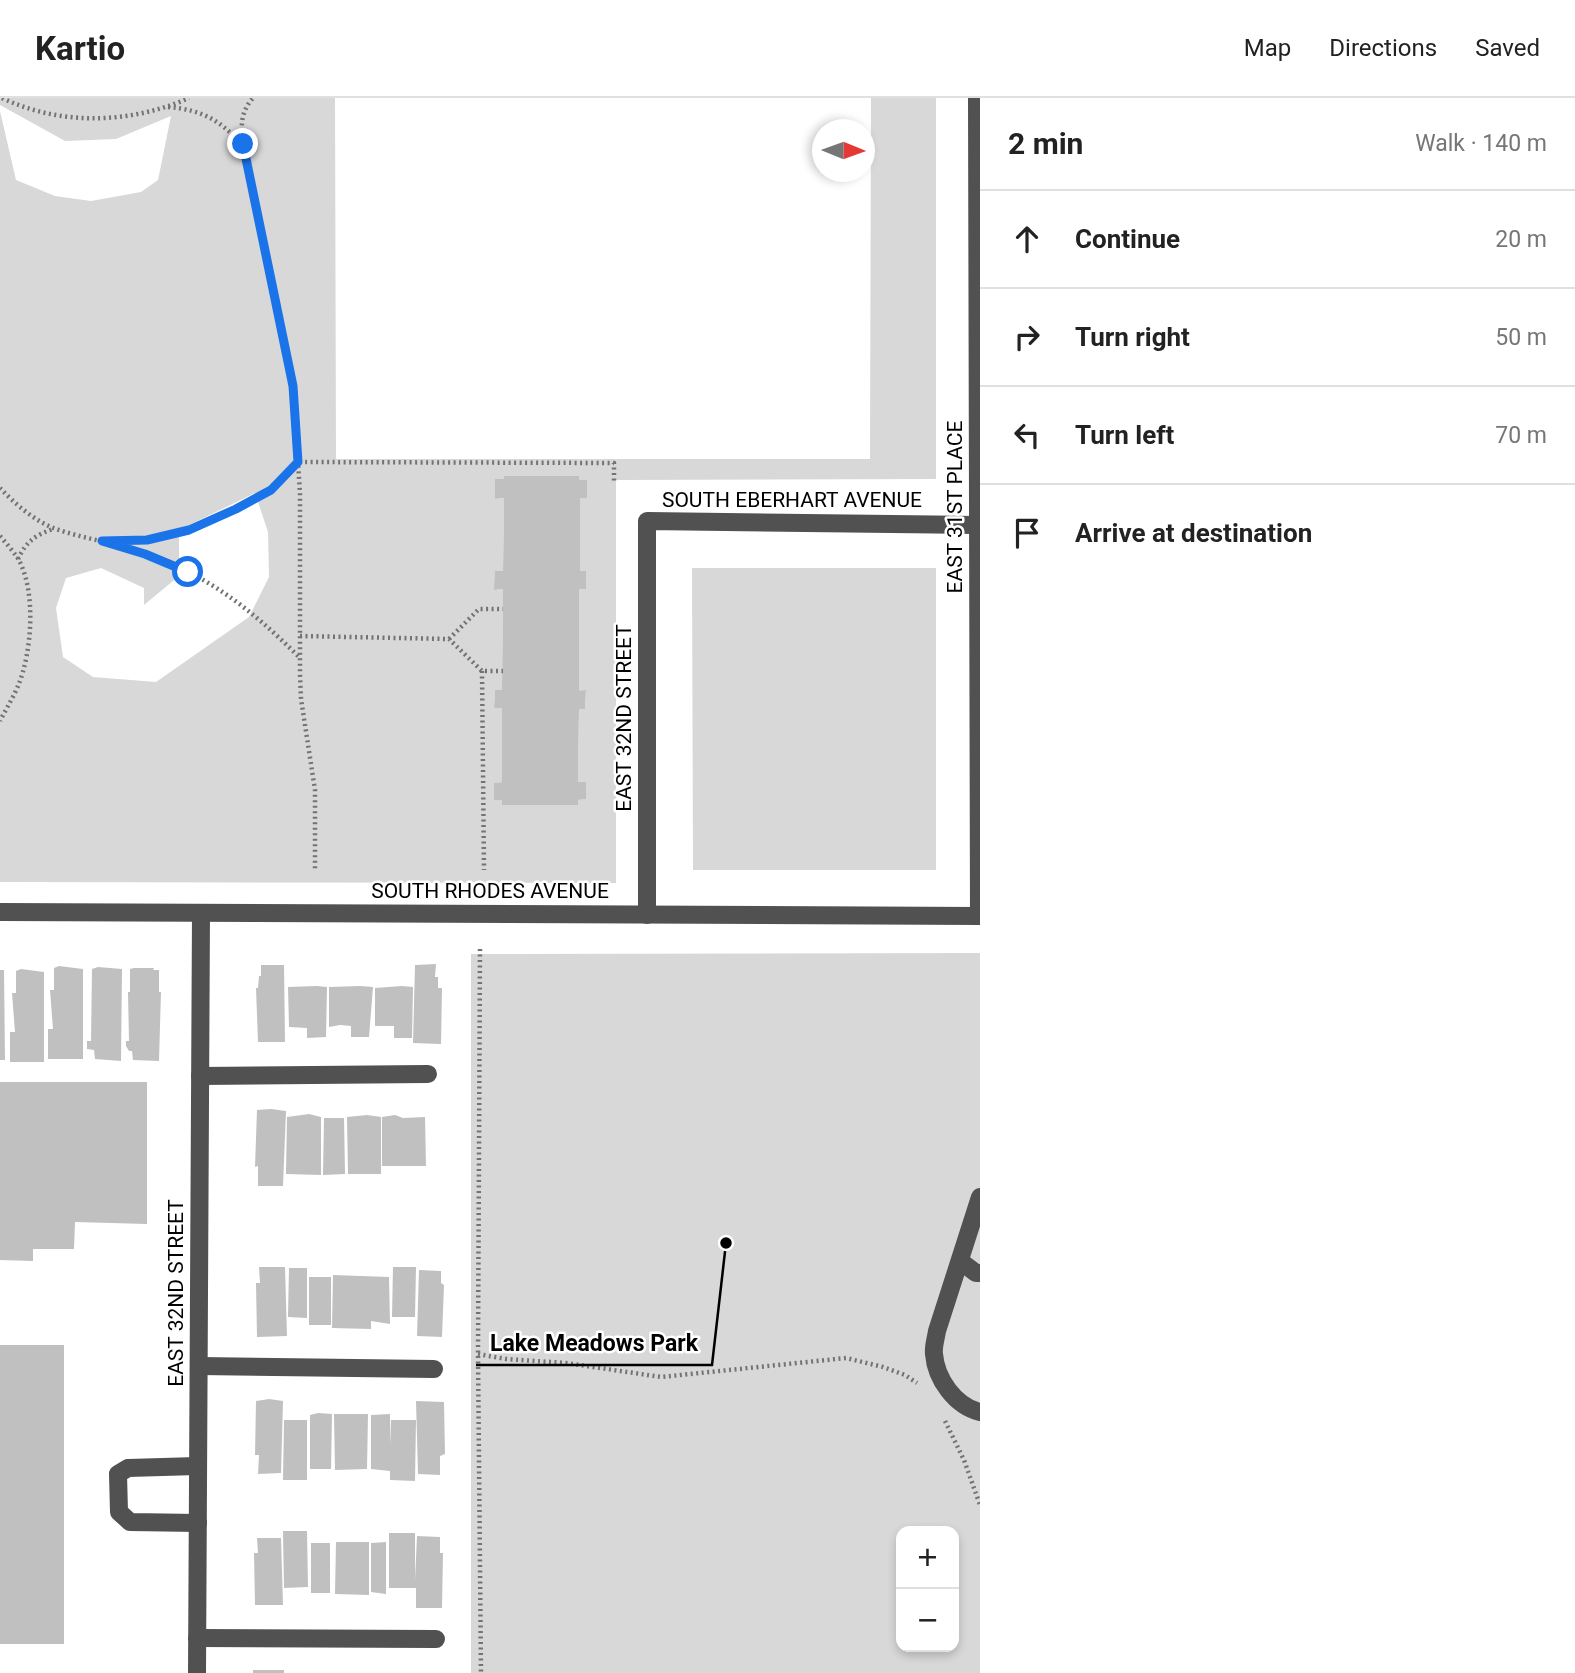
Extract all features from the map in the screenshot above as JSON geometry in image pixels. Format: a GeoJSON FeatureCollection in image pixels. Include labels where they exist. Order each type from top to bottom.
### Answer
{"type":"FeatureCollection","features":[{"type":"Feature","properties":{"kind":"street","name":"EAST 31ST PLACE"},"geometry":{"type":"LineString","coordinates":[[977,98],[980,916]]}},
{"type":"Feature","properties":{"kind":"street","name":"SOUTH EBERHART AVENUE"},"geometry":{"type":"LineString","coordinates":[[648,521],[978,524]]}},
{"type":"Feature","properties":{"kind":"street","name":"EAST 32ND STREET"},"geometry":{"type":"LineString","coordinates":[[647,915],[648,521]]}},
{"type":"Feature","properties":{"kind":"street","name":"SOUTH RHODES AVENUE"},"geometry":{"type":"LineString","coordinates":[[0,912],[980,916]]}},
{"type":"Feature","properties":{"kind":"street","name":"EAST 32ND STREET"},"geometry":{"type":"LineString","coordinates":[[197,1673],[201,913]]}},
{"type":"Feature","properties":{"kind":"street"},"geometry":{"type":"LineString","coordinates":[[200,1076],[428,1074]]}},
{"type":"Feature","properties":{"kind":"street"},"geometry":{"type":"LineString","coordinates":[[980,1197],[937,1332],[933,1353],[940,1376],[953,1397],[973,1411],[980,1412]]}},
{"type":"Feature","properties":{"kind":"street"},"geometry":{"type":"LineString","coordinates":[[960,1261],[980,1273]]}},
{"type":"Feature","properties":{"kind":"street"},"geometry":{"type":"LineString","coordinates":[[199,1366],[434,1369]]}},
{"type":"Feature","properties":{"kind":"street"},"geometry":{"type":"LineString","coordinates":[[197,1466],[128,1468],[118,1474],[120,1512],[130,1521],[198,1523]]}},
{"type":"Feature","properties":{"kind":"street"},"geometry":{"type":"LineString","coordinates":[[197,1638],[436,1639]]}},
{"type":"Feature","properties":{"kind":"path"},"geometry":{"type":"LineString","coordinates":[[1,100],[60,116],[97,119],[133,116],[190,98]]}},
{"type":"Feature","properties":{"kind":"path"},"geometry":{"type":"LineString","coordinates":[[253,98],[246,106],[241,124],[243,144],[293,386],[298,462],[301,699],[315,790],[315,870]]}},
{"type":"Feature","properties":{"kind":"path"},"geometry":{"type":"LineString","coordinates":[[168,107],[189,109],[209,116],[225,126],[243,144]]}},
{"type":"Feature","properties":{"kind":"path"},"geometry":{"type":"LineString","coordinates":[[102,541],[147,540],[189,530],[271,490],[298,462],[614,463],[614,482]]}},
{"type":"Feature","properties":{"kind":"path"},"geometry":{"type":"LineString","coordinates":[[0,488],[29,513],[54,528],[145,554],[224,591],[261,619],[300,657]]}},
{"type":"Feature","properties":{"kind":"path"},"geometry":{"type":"LineString","coordinates":[[18,559],[25,545],[39,534],[54,528]]}},
{"type":"Feature","properties":{"kind":"path"},"geometry":{"type":"LineString","coordinates":[[0,536],[18,559],[26,582],[31,611],[27,651],[19,685],[0,720]]}},
{"type":"Feature","properties":{"kind":"path"},"geometry":{"type":"LineString","coordinates":[[449,639],[480,609],[503,609]]}},
{"type":"Feature","properties":{"kind":"path"},"geometry":{"type":"LineString","coordinates":[[300,636],[449,639],[482,671],[503,671]]}},
{"type":"Feature","properties":{"kind":"path"},"geometry":{"type":"LineString","coordinates":[[482,671],[484,870]]}},
{"type":"Feature","properties":{"kind":"path"},"geometry":{"type":"LineString","coordinates":[[480,949],[478,1354],[481,1673]]}},
{"type":"Feature","properties":{"kind":"path"},"geometry":{"type":"LineString","coordinates":[[478,1354],[661,1377],[846,1358],[905,1375],[923,1387]]}},
{"type":"Feature","properties":{"kind":"path"},"geometry":{"type":"LineString","coordinates":[[943,1418],[964,1460],[980,1505]]}},
{"type":"Feature","properties":{"kind":"shaded area"},"geometry":{"type":"Polygon","coordinates":[[[0,98],[335,98],[336,459],[870,459],[871,182],[875,182],[875,119],[871,119],[871,98],[936,98],[936,479],[616,480],[616,883],[0,882],[0,111],[16,180],[55,196],[91,201],[141,192],[158,180],[171,116],[116,139],[65,141],[0,105],[0,98]],[[504,476],[504,479],[495,480],[495,499],[504,498],[503,571],[495,590],[503,589],[502,690],[495,691],[494,707],[502,708],[502,782],[495,783],[494,800],[502,800],[503,805],[578,805],[578,800],[585,799],[586,783],[578,782],[579,709],[585,709],[586,691],[579,691],[579,589],[586,588],[586,572],[580,571],[580,498],[587,498],[587,480],[579,480],[579,476],[504,476]],[[255,493],[179,530],[179,576],[144,605],[144,588],[101,568],[66,578],[56,608],[63,657],[93,677],[156,682],[249,617],[269,577],[268,532],[255,493]]]}},
{"type":"Feature","properties":{"kind":"shaded area"},"geometry":{"type":"Polygon","coordinates":[[[692,568],[936,568],[936,870],[693,870],[692,568]]]}},
{"type":"Feature","properties":{"kind":"shaded area"},"geometry":{"type":"Polygon","coordinates":[[[980,953],[980,1673],[471,1673],[471,954],[980,953]]]}},
{"type":"Feature","properties":{"kind":"building"},"geometry":{"type":"Polygon","coordinates":[[[504,476],[579,476],[579,480],[587,480],[587,498],[580,498],[580,571],[586,571],[586,589],[579,589],[579,691],[586,690],[585,709],[579,709],[578,782],[586,782],[586,799],[578,800],[578,805],[502,805],[502,800],[494,800],[494,783],[502,782],[502,708],[494,708],[495,690],[502,690],[503,589],[494,590],[495,571],[503,571],[504,498],[495,499],[495,479],[504,479],[504,476]]]}},
{"type":"Feature","properties":{"kind":"building"},"geometry":{"type":"Polygon","coordinates":[[[436,964],[435,977],[438,977],[438,988],[442,988],[441,1044],[413,1043],[415,965],[436,964]]]}},
{"type":"Feature","properties":{"kind":"building"},"geometry":{"type":"Polygon","coordinates":[[[261,965],[284,965],[285,1042],[258,1042],[256,988],[261,976],[261,965]]]}},
{"type":"Feature","properties":{"kind":"building"},"geometry":{"type":"Polygon","coordinates":[[[59,966],[83,969],[83,1059],[48,1059],[48,1029],[53,1029],[50,990],[54,990],[54,968],[59,966]]]}},
{"type":"Feature","properties":{"kind":"building"},"geometry":{"type":"Polygon","coordinates":[[[21,969],[44,972],[44,1062],[10,1062],[10,1032],[15,1032],[12,993],[16,993],[16,971],[21,969]]]}},
{"type":"Feature","properties":{"kind":"building"},"geometry":{"type":"Polygon","coordinates":[[[92,969],[122,969],[121,1061],[95,1059],[94,1050],[87,1049],[87,1041],[91,1041],[92,969]]]}},
{"type":"Feature","properties":{"kind":"building"},"geometry":{"type":"Polygon","coordinates":[[[130,969],[159,970],[159,1061],[133,1060],[132,1051],[126,1046],[126,1041],[129,1041],[130,969]]]}},
{"type":"Feature","properties":{"kind":"building"},"geometry":{"type":"Polygon","coordinates":[[[0,970],[4,970],[5,1060],[0,1060],[0,970]]]}},
{"type":"Feature","properties":{"kind":"building"},"geometry":{"type":"Polygon","coordinates":[[[288,987],[327,987],[326,1037],[307,1038],[307,1028],[289,1027],[288,987]]]}},
{"type":"Feature","properties":{"kind":"building"},"geometry":{"type":"Polygon","coordinates":[[[329,987],[373,987],[369,1037],[351,1037],[351,1026],[329,1027],[329,987]]]}},
{"type":"Feature","properties":{"kind":"building"},"geometry":{"type":"Polygon","coordinates":[[[413,987],[412,1038],[394,1038],[394,1026],[375,1026],[375,988],[413,987]]]}},
{"type":"Feature","properties":{"kind":"building"},"geometry":{"type":"Polygon","coordinates":[[[0,1082],[147,1082],[147,1224],[75,1222],[74,1249],[33,1249],[33,1261],[0,1260],[0,1082]]]}},
{"type":"Feature","properties":{"kind":"building"},"geometry":{"type":"Polygon","coordinates":[[[257,1110],[286,1111],[283,1186],[258,1186],[258,1166],[255,1167],[257,1110]]]}},
{"type":"Feature","properties":{"kind":"building"},"geometry":{"type":"Polygon","coordinates":[[[309,1114],[321,1117],[321,1175],[286,1174],[287,1117],[309,1114]]]}},
{"type":"Feature","properties":{"kind":"building"},"geometry":{"type":"Polygon","coordinates":[[[395,1115],[403,1118],[425,1117],[426,1166],[382,1166],[382,1117],[395,1115]]]}},
{"type":"Feature","properties":{"kind":"building"},"geometry":{"type":"Polygon","coordinates":[[[347,1117],[381,1117],[381,1174],[348,1174],[347,1117]]]}},
{"type":"Feature","properties":{"kind":"building"},"geometry":{"type":"Polygon","coordinates":[[[324,1118],[344,1118],[345,1174],[323,1175],[324,1118]]]}},
{"type":"Feature","properties":{"kind":"building"},"geometry":{"type":"Polygon","coordinates":[[[259,1267],[285,1267],[287,1336],[257,1337],[256,1283],[260,1283],[259,1267]]]}},
{"type":"Feature","properties":{"kind":"building"},"geometry":{"type":"Polygon","coordinates":[[[393,1267],[416,1267],[415,1317],[392,1317],[393,1267]]]}},
{"type":"Feature","properties":{"kind":"building"},"geometry":{"type":"Polygon","coordinates":[[[289,1268],[307,1268],[307,1318],[288,1317],[289,1268]]]}},
{"type":"Feature","properties":{"kind":"building"},"geometry":{"type":"Polygon","coordinates":[[[419,1270],[441,1271],[441,1283],[444,1285],[442,1337],[417,1336],[419,1270]]]}},
{"type":"Feature","properties":{"kind":"building"},"geometry":{"type":"Polygon","coordinates":[[[333,1275],[389,1277],[390,1324],[371,1321],[371,1329],[332,1328],[333,1275]]]}},
{"type":"Feature","properties":{"kind":"building"},"geometry":{"type":"Polygon","coordinates":[[[309,1277],[331,1277],[331,1325],[309,1325],[309,1277]]]}},
{"type":"Feature","properties":{"kind":"building"},"geometry":{"type":"Polygon","coordinates":[[[0,1345],[64,1345],[64,1644],[0,1644],[0,1345]]]}},
{"type":"Feature","properties":{"kind":"building"},"geometry":{"type":"Polygon","coordinates":[[[256,1401],[283,1401],[281,1473],[258,1474],[259,1455],[255,1455],[256,1401]]]}},
{"type":"Feature","properties":{"kind":"building"},"geometry":{"type":"Polygon","coordinates":[[[416,1401],[444,1402],[445,1454],[440,1456],[440,1475],[418,1474],[416,1401]]]}},
{"type":"Feature","properties":{"kind":"building"},"geometry":{"type":"Polygon","coordinates":[[[332,1414],[331,1469],[310,1469],[310,1415],[332,1414]]]}},
{"type":"Feature","properties":{"kind":"building"},"geometry":{"type":"Polygon","coordinates":[[[334,1414],[368,1414],[367,1469],[335,1470],[334,1414]]]}},
{"type":"Feature","properties":{"kind":"building"},"geometry":{"type":"Polygon","coordinates":[[[390,1414],[390,1446],[391,1420],[416,1420],[415,1481],[390,1480],[390,1471],[371,1469],[371,1415],[390,1414]]]}},
{"type":"Feature","properties":{"kind":"building"},"geometry":{"type":"Polygon","coordinates":[[[284,1420],[307,1420],[307,1480],[283,1480],[284,1420]]]}},
{"type":"Feature","properties":{"kind":"building"},"geometry":{"type":"Polygon","coordinates":[[[283,1531],[307,1531],[308,1587],[284,1588],[283,1531]]]}},
{"type":"Feature","properties":{"kind":"building"},"geometry":{"type":"Polygon","coordinates":[[[389,1533],[415,1533],[415,1580],[417,1536],[440,1537],[440,1553],[443,1553],[442,1608],[416,1608],[416,1588],[389,1588],[389,1533]]]}},
{"type":"Feature","properties":{"kind":"building"},"geometry":{"type":"Polygon","coordinates":[[[257,1538],[281,1538],[283,1605],[255,1605],[254,1553],[258,1553],[257,1538]]]}},
{"type":"Feature","properties":{"kind":"building"},"geometry":{"type":"Polygon","coordinates":[[[336,1542],[369,1542],[369,1595],[335,1594],[336,1542]]]}},
{"type":"Feature","properties":{"kind":"building"},"geometry":{"type":"Polygon","coordinates":[[[386,1542],[386,1594],[371,1592],[371,1543],[386,1542]]]}},
{"type":"Feature","properties":{"kind":"building"},"geometry":{"type":"Polygon","coordinates":[[[311,1543],[330,1543],[330,1593],[311,1593],[311,1543]]]}},
{"type":"Feature","properties":{"kind":"building"},"geometry":{"type":"Polygon","coordinates":[[[253,1670],[284,1670],[284,1673],[253,1673],[253,1670]]]}},
{"type":"Feature","properties":{"kind":"place","name":"Lake Meadows Park"},"geometry":{"type":"Point","coordinates":[726,1243]}},
{"type":"Feature","properties":{"kind":"route"},"geometry":{"type":"LineString","coordinates":[[188,572],[145,554],[102,541],[147,540],[189,530],[271,490],[298,462],[293,386],[243,144]]}}]}
